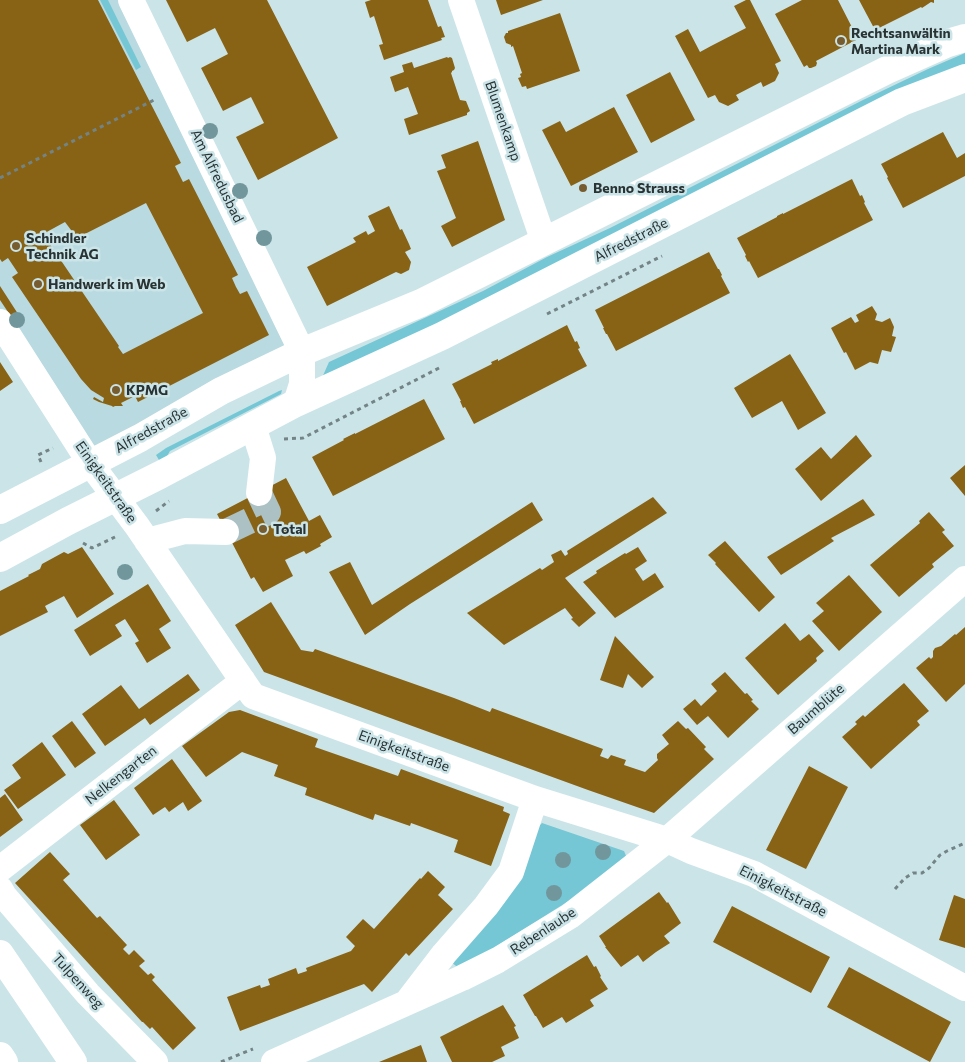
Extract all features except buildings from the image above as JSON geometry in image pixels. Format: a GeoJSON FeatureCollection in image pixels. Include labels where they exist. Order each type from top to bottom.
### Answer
{"type":"FeatureCollection","features":[{"type":"Feature","properties":{"kind":"main road","name":"Alfredstraße"},"geometry":{"type":"LineString","coordinates":[[0,510],[140,438],[221,391],[302,352],[420,304],[887,70],[948,43],[965,38]]}},
{"type":"Feature","properties":{"kind":"main road","name":"Alfredstraße"},"geometry":{"type":"LineString","coordinates":[[0,558],[68,521],[116,498],[257,439],[296,403],[442,336],[902,102],[965,78]]}},
{"type":"Feature","properties":{"kind":"main road"},"geometry":{"type":"LineString","coordinates":[[0,954],[73,1062]]}},
{"type":"Feature","properties":{"kind":"main road"},"geometry":{"type":"LineString","coordinates":[[0,1056],[4,1062]]}},
{"type":"Feature","properties":{"kind":"street","name":"Am Alfredusbad"},"geometry":{"type":"LineString","coordinates":[[131,0],[302,352]]}},
{"type":"Feature","properties":{"kind":"street","name":"Blumenkamp"},"geometry":{"type":"LineString","coordinates":[[461,0],[544,242]]}},
{"type":"Feature","properties":{"kind":"street","name":"Einigkeitstraße"},"geometry":{"type":"LineString","coordinates":[[0,322],[90,463],[116,498],[158,538],[253,696],[535,799],[667,840],[754,874],[965,988]]}},
{"type":"Feature","properties":{"kind":"street"},"geometry":{"type":"LineString","coordinates":[[296,403],[302,384],[302,352]]}},
{"type":"Feature","properties":{"kind":"street"},"geometry":{"type":"LineString","coordinates":[[257,439],[263,458],[259,493]]}},
{"type":"Feature","properties":{"kind":"street"},"geometry":{"type":"LineString","coordinates":[[158,538],[185,531],[226,532]]}},
{"type":"Feature","properties":{"kind":"street","name":"Baumblüte"},"geometry":{"type":"LineString","coordinates":[[667,840],[965,579]]}},
{"type":"Feature","properties":{"kind":"street","name":"Nelkengarten"},"geometry":{"type":"LineString","coordinates":[[0,869],[243,681]]}},
{"type":"Feature","properties":{"kind":"street","name":"Rebenlaube"},"geometry":{"type":"LineString","coordinates":[[407,1002],[444,954],[486,906],[511,872],[535,799]]}},
{"type":"Feature","properties":{"kind":"street","name":"Rebenlaube"},"geometry":{"type":"LineString","coordinates":[[274,1062],[498,960],[570,916],[667,840]]}},
{"type":"Feature","properties":{"kind":"street","name":"Tulpenweg"},"geometry":{"type":"LineString","coordinates":[[2,893],[88,994],[155,1062]]}},
{"type":"Feature","properties":{"kind":"path"},"geometry":{"type":"LineString","coordinates":[[0,178],[150,102]]}},
{"type":"Feature","properties":{"kind":"path"},"geometry":{"type":"LineString","coordinates":[[542,317],[662,256]]}},
{"type":"Feature","properties":{"kind":"path"},"geometry":{"type":"LineString","coordinates":[[257,439],[303,438],[446,364]]}},
{"type":"Feature","properties":{"kind":"path"},"geometry":{"type":"LineString","coordinates":[[158,538],[153,513],[172,498]]}},
{"type":"Feature","properties":{"kind":"path"},"geometry":{"type":"LineString","coordinates":[[895,888],[913,873],[922,873],[929,868],[940,855],[965,843]]}},
{"type":"Feature","properties":{"kind":"shaded area"},"geometry":{"type":"Polygon","coordinates":[[[0,0],[132,0],[308,357],[101,473],[0,320],[0,0]]]}},
{"type":"Feature","properties":{"kind":"shaded area"},"geometry":{"type":"Polygon","coordinates":[[[100,0],[108,0],[141,67],[136,70],[100,0]]]}},
{"type":"Feature","properties":{"kind":"shaded area"},"geometry":{"type":"Polygon","coordinates":[[[965,53],[965,66],[402,344],[321,380],[329,362],[483,291],[547,257],[610,228],[863,100],[965,53]]]}},
{"type":"Feature","properties":{"kind":"shaded area"},"geometry":{"type":"Polygon","coordinates":[[[282,390],[281,394],[170,451],[162,465],[156,455],[166,448],[282,390]]]}},
{"type":"Feature","properties":{"kind":"shaded area"},"geometry":{"type":"Polygon","coordinates":[[[542,823],[624,851],[627,858],[607,877],[460,969],[447,959],[542,823]]]}},
{"type":"Feature","properties":{"kind":"tunnel"},"geometry":{"type":"LineString","coordinates":[[226,532],[268,512],[259,493]]}},
{"type":"Feature","properties":{"kind":"place","name":"Rechtsanwältin Martina Mark"},"geometry":{"type":"Point","coordinates":[841,41]}},
{"type":"Feature","properties":{"kind":"place","name":"Benno Strauss"},"geometry":{"type":"Point","coordinates":[583,188]}},
{"type":"Feature","properties":{"kind":"place","name":"Schindler Technik AG"},"geometry":{"type":"Point","coordinates":[16,246]}},
{"type":"Feature","properties":{"kind":"place","name":"Handwerk im Web"},"geometry":{"type":"Point","coordinates":[38,284]}},
{"type":"Feature","properties":{"kind":"place","name":"KPMG"},"geometry":{"type":"Point","coordinates":[116,390]}},
{"type":"Feature","properties":{"kind":"place","name":"Total"},"geometry":{"type":"Point","coordinates":[263,529]}}]}
